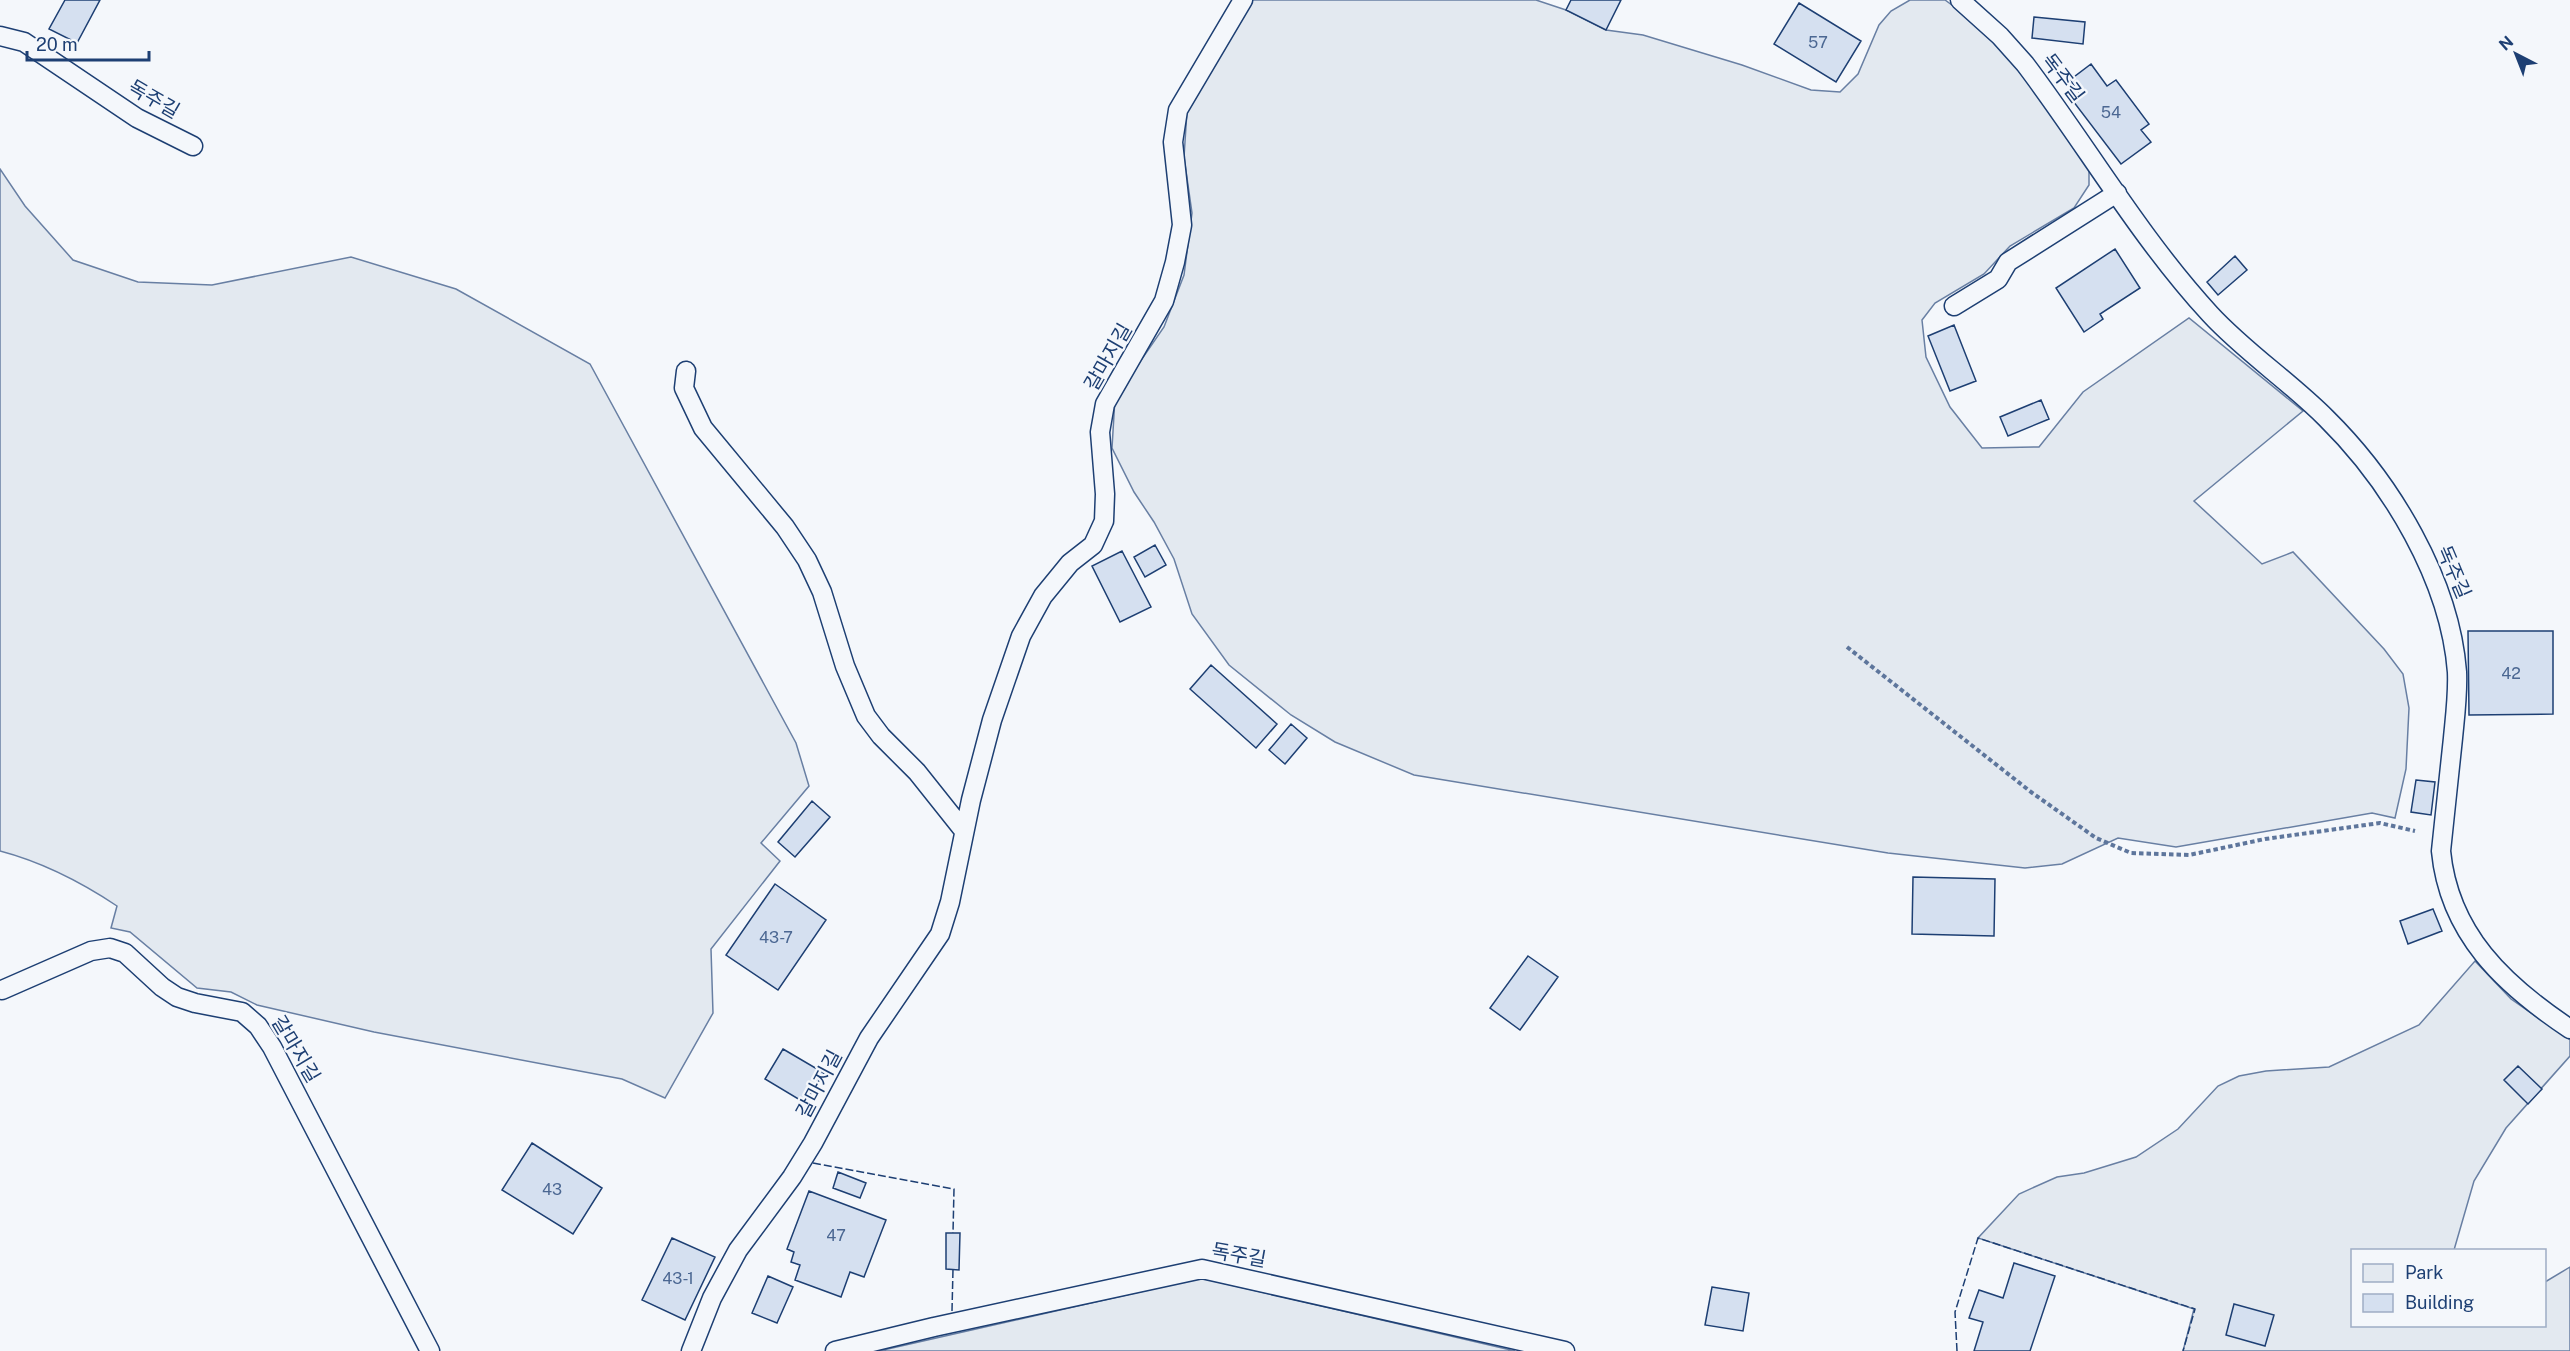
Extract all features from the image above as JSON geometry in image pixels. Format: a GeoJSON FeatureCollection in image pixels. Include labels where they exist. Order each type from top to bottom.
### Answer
{"type":"FeatureCollection","features":[{"type":"Feature","properties":{"kind":"lane","name":"갈마지길"},"geometry":{"type":"LineString","coordinates":[[691,1351],[712,1298],[738,1250],[792,1177],[813,1143],[869,1038],[940,934],[950,902],[964,831],[992,720],[1021,636],[1043,596],[1070,563],[1093,545],[1104,521],[1105,494],[1100,432],[1105,404],[1164,301],[1182,225],[1173,142],[1178,110],[1243,0]]}},
{"type":"Feature","properties":{"kind":"lane","name":"독주길"},"geometry":{"type":"LineString","coordinates":[[1960,0],[2000,36],[2025,64],[2118,194],[2208,312],[2236,341],[2326,418],[2391,498],[2428,566],[2446,607],[2453,637],[2457,675],[2441,851],[2443,876],[2451,903],[2480,950],[2523,994],[2570,1029]]}},
{"type":"Feature","properties":{"kind":"lane","name":"독주길"},"geometry":{"type":"LineString","coordinates":[[0,36],[24,42],[137,118],[193,146]]}},
{"type":"Feature","properties":{"kind":"lane"},"geometry":{"type":"LineString","coordinates":[[1954,306],[1998,279],[2008,262],[2118,194]]}},
{"type":"Feature","properties":{"kind":"lane"},"geometry":{"type":"LineString","coordinates":[[686,371],[684,388],[703,428],[785,527],[807,560],[822,592],[845,666],[866,716],[881,736],[917,772],[964,831]]}},
{"type":"Feature","properties":{"kind":"lane","name":"갈마지길"},"geometry":{"type":"LineString","coordinates":[[2,990],[91,951],[110,948],[125,953],[162,987],[177,997],[242,1012],[258,1026],[272,1047],[430,1351]]}},
{"type":"Feature","properties":{"kind":"lane","name":"독주길"},"geometry":{"type":"LineString","coordinates":[[835,1351],[934,1327],[1202,1269],[1565,1351]]}},
{"type":"Feature","properties":{"kind":"path"},"geometry":{"type":"LineString","coordinates":[[1847,647],[2031,792],[2096,838],[2132,853],[2189,855],[2265,840],[2380,823],[2407,828],[2427,836],[2441,851]]}},
{"type":"Feature","properties":{"kind":"green space"},"geometry":{"type":"Polygon","coordinates":[[[1252,0],[1536,0],[1566,10],[1606,30],[1643,35],[1742,65],[1811,90],[1840,92],[1858,74],[1879,25],[1891,11],[1910,0],[1945,0],[1971,19],[2032,86],[2084,157],[2089,171],[2089,185],[2074,208],[2010,246],[1984,274],[1935,303],[1922,320],[1926,357],[1950,407],[1982,448],[2039,447],[2083,392],[2189,318],[2303,411],[2194,501],[2262,564],[2293,552],[2384,649],[2403,674],[2409,708],[2406,769],[2395,818],[2372,813],[2176,847],[2118,838],[2062,864],[2025,868],[1888,853],[1414,775],[1335,742],[1291,715],[1229,665],[1192,614],[1174,559],[1134,492],[1112,448],[1115,398],[1164,327],[1184,275],[1192,213],[1184,157],[1187,111],[1252,0]]]}},
{"type":"Feature","properties":{"kind":"green space"},"geometry":{"type":"Polygon","coordinates":[[[0,169],[25,206],[73,260],[138,282],[212,285],[351,257],[456,289],[590,364],[796,743],[809,786],[761,843],[780,861],[711,949],[713,1013],[665,1098],[622,1079],[374,1032],[257,1005],[231,992],[197,988],[130,932],[111,928],[117,906],[61,874],[0,851],[0,169]]]}},
{"type":"Feature","properties":{"kind":"green space"},"geometry":{"type":"Polygon","coordinates":[[[2475,961],[2511,999],[2570,1040],[2570,1056],[2506,1128],[2474,1181],[2454,1249],[2351,1249],[2351,1327],[2546,1327],[2546,1281],[2570,1267],[2570,1351],[2183,1351],[2194,1309],[1978,1238],[2019,1194],[2057,1177],[2084,1173],[2136,1157],[2178,1129],[2218,1086],[2239,1076],[2266,1071],[2329,1067],[2419,1025],[2475,961]]]}},
{"type":"Feature","properties":{"kind":"green space"},"geometry":{"type":"Polygon","coordinates":[[[1201,1278],[1515,1351],[879,1351],[1201,1278]]]}},
{"type":"Feature","properties":{"kind":"building"},"geometry":{"type":"Polygon","coordinates":[[[65,0],[100,0],[77,43],[49,29],[65,0]]]}},
{"type":"Feature","properties":{"kind":"building"},"geometry":{"type":"Polygon","coordinates":[[[1571,0],[1621,0],[1606,30],[1566,10],[1571,0]]]}},
{"type":"Feature","properties":{"kind":"building"},"geometry":{"type":"Polygon","coordinates":[[[1799,3],[1861,41],[1836,82],[1774,44],[1799,3]]]}},
{"type":"Feature","properties":{"kind":"building"},"geometry":{"type":"Polygon","coordinates":[[[2034,17],[2085,22],[2083,44],[2032,38],[2034,17]]]}},
{"type":"Feature","properties":{"kind":"building"},"geometry":{"type":"Polygon","coordinates":[[[2091,64],[2107,86],[2116,80],[2149,124],[2141,130],[2151,142],[2121,164],[2073,101],[2081,95],[2070,80],[2091,64]]]}},
{"type":"Feature","properties":{"kind":"building"},"geometry":{"type":"Polygon","coordinates":[[[2115,249],[2140,288],[2100,314],[2103,319],[2084,332],[2056,288],[2115,249]]]}},
{"type":"Feature","properties":{"kind":"building"},"geometry":{"type":"Polygon","coordinates":[[[2235,256],[2247,270],[2218,295],[2207,282],[2235,256]]]}},
{"type":"Feature","properties":{"kind":"building"},"geometry":{"type":"Polygon","coordinates":[[[1954,325],[1976,381],[1950,391],[1928,336],[1954,325]]]}},
{"type":"Feature","properties":{"kind":"building"},"geometry":{"type":"Polygon","coordinates":[[[2041,400],[2049,419],[2008,436],[2000,417],[2041,400]]]}},
{"type":"Feature","properties":{"kind":"building"},"geometry":{"type":"Polygon","coordinates":[[[1155,545],[1166,565],[1145,577],[1134,557],[1155,545]]]}},
{"type":"Feature","properties":{"kind":"building"},"geometry":{"type":"Polygon","coordinates":[[[1122,551],[1151,607],[1120,622],[1092,566],[1122,551]]]}},
{"type":"Feature","properties":{"kind":"building"},"geometry":{"type":"Polygon","coordinates":[[[2468,631],[2553,631],[2553,714],[2469,715],[2468,631]]]}},
{"type":"Feature","properties":{"kind":"building"},"geometry":{"type":"Polygon","coordinates":[[[1211,665],[1277,724],[1256,748],[1190,689],[1211,665]]]}},
{"type":"Feature","properties":{"kind":"building"},"geometry":{"type":"Polygon","coordinates":[[[1291,724],[1307,738],[1285,764],[1269,750],[1291,724]]]}},
{"type":"Feature","properties":{"kind":"building"},"geometry":{"type":"Polygon","coordinates":[[[2416,780],[2435,782],[2431,815],[2411,812],[2416,780]]]}},
{"type":"Feature","properties":{"kind":"building"},"geometry":{"type":"Polygon","coordinates":[[[812,801],[830,817],[795,857],[778,842],[812,801]]]}},
{"type":"Feature","properties":{"kind":"building"},"geometry":{"type":"Polygon","coordinates":[[[1913,877],[1995,879],[1994,936],[1912,934],[1913,877]]]}},
{"type":"Feature","properties":{"kind":"building"},"geometry":{"type":"Polygon","coordinates":[[[775,884],[826,920],[778,990],[726,955],[775,884]]]}},
{"type":"Feature","properties":{"kind":"building"},"geometry":{"type":"Polygon","coordinates":[[[2433,909],[2442,931],[2408,944],[2400,921],[2433,909]]]}},
{"type":"Feature","properties":{"kind":"building"},"geometry":{"type":"Polygon","coordinates":[[[1528,956],[1558,977],[1520,1030],[1490,1008],[1528,956]]]}},
{"type":"Feature","properties":{"kind":"building"},"geometry":{"type":"Polygon","coordinates":[[[783,1049],[824,1073],[805,1103],[765,1079],[783,1049]]]}},
{"type":"Feature","properties":{"kind":"building"},"geometry":{"type":"Polygon","coordinates":[[[2518,1066],[2542,1089],[2528,1104],[2504,1080],[2518,1066]]]}},
{"type":"Feature","properties":{"kind":"building"},"geometry":{"type":"Polygon","coordinates":[[[532,1143],[602,1188],[573,1234],[502,1190],[532,1143]]]}},
{"type":"Feature","properties":{"kind":"building"},"geometry":{"type":"Polygon","coordinates":[[[838,1172],[866,1183],[860,1198],[833,1188],[838,1172]]]}},
{"type":"Feature","properties":{"kind":"building"},"geometry":{"type":"Polygon","coordinates":[[[809,1191],[886,1220],[864,1277],[850,1272],[841,1297],[795,1280],[800,1265],[791,1262],[794,1252],[787,1249],[809,1191]]]}},
{"type":"Feature","properties":{"kind":"building"},"geometry":{"type":"Polygon","coordinates":[[[946,1233],[960,1233],[959,1270],[946,1269],[946,1233]]]}},
{"type":"Feature","properties":{"kind":"building"},"geometry":{"type":"Polygon","coordinates":[[[672,1238],[715,1257],[685,1320],[642,1300],[672,1238]]]}},
{"type":"Feature","properties":{"kind":"building"},"geometry":{"type":"Polygon","coordinates":[[[2014,1263],[2055,1276],[2030,1351],[1974,1351],[1983,1322],[1969,1318],[1979,1290],[2003,1298],[2014,1263]]]}},
{"type":"Feature","properties":{"kind":"building"},"geometry":{"type":"Polygon","coordinates":[[[768,1276],[793,1287],[777,1323],[752,1313],[768,1276]]]}},
{"type":"Feature","properties":{"kind":"building"},"geometry":{"type":"Polygon","coordinates":[[[1712,1287],[1749,1293],[1743,1331],[1705,1325],[1712,1287]]]}},
{"type":"Feature","properties":{"kind":"building"},"geometry":{"type":"Polygon","coordinates":[[[2234,1304],[2274,1315],[2265,1346],[2226,1335],[2234,1304]]]}},
{"type":"Feature","properties":{"kind":"fence"},"geometry":{"type":"LineString","coordinates":[[813,1163],[954,1189],[953,1233]]}},
{"type":"Feature","properties":{"kind":"fence"},"geometry":{"type":"LineString","coordinates":[[1957,1351],[1955,1312],[1978,1238],[2195,1309],[2183,1351]]}},
{"type":"Feature","properties":{"kind":"fence"},"geometry":{"type":"LineString","coordinates":[[952,1311],[953,1269]]}}]}
